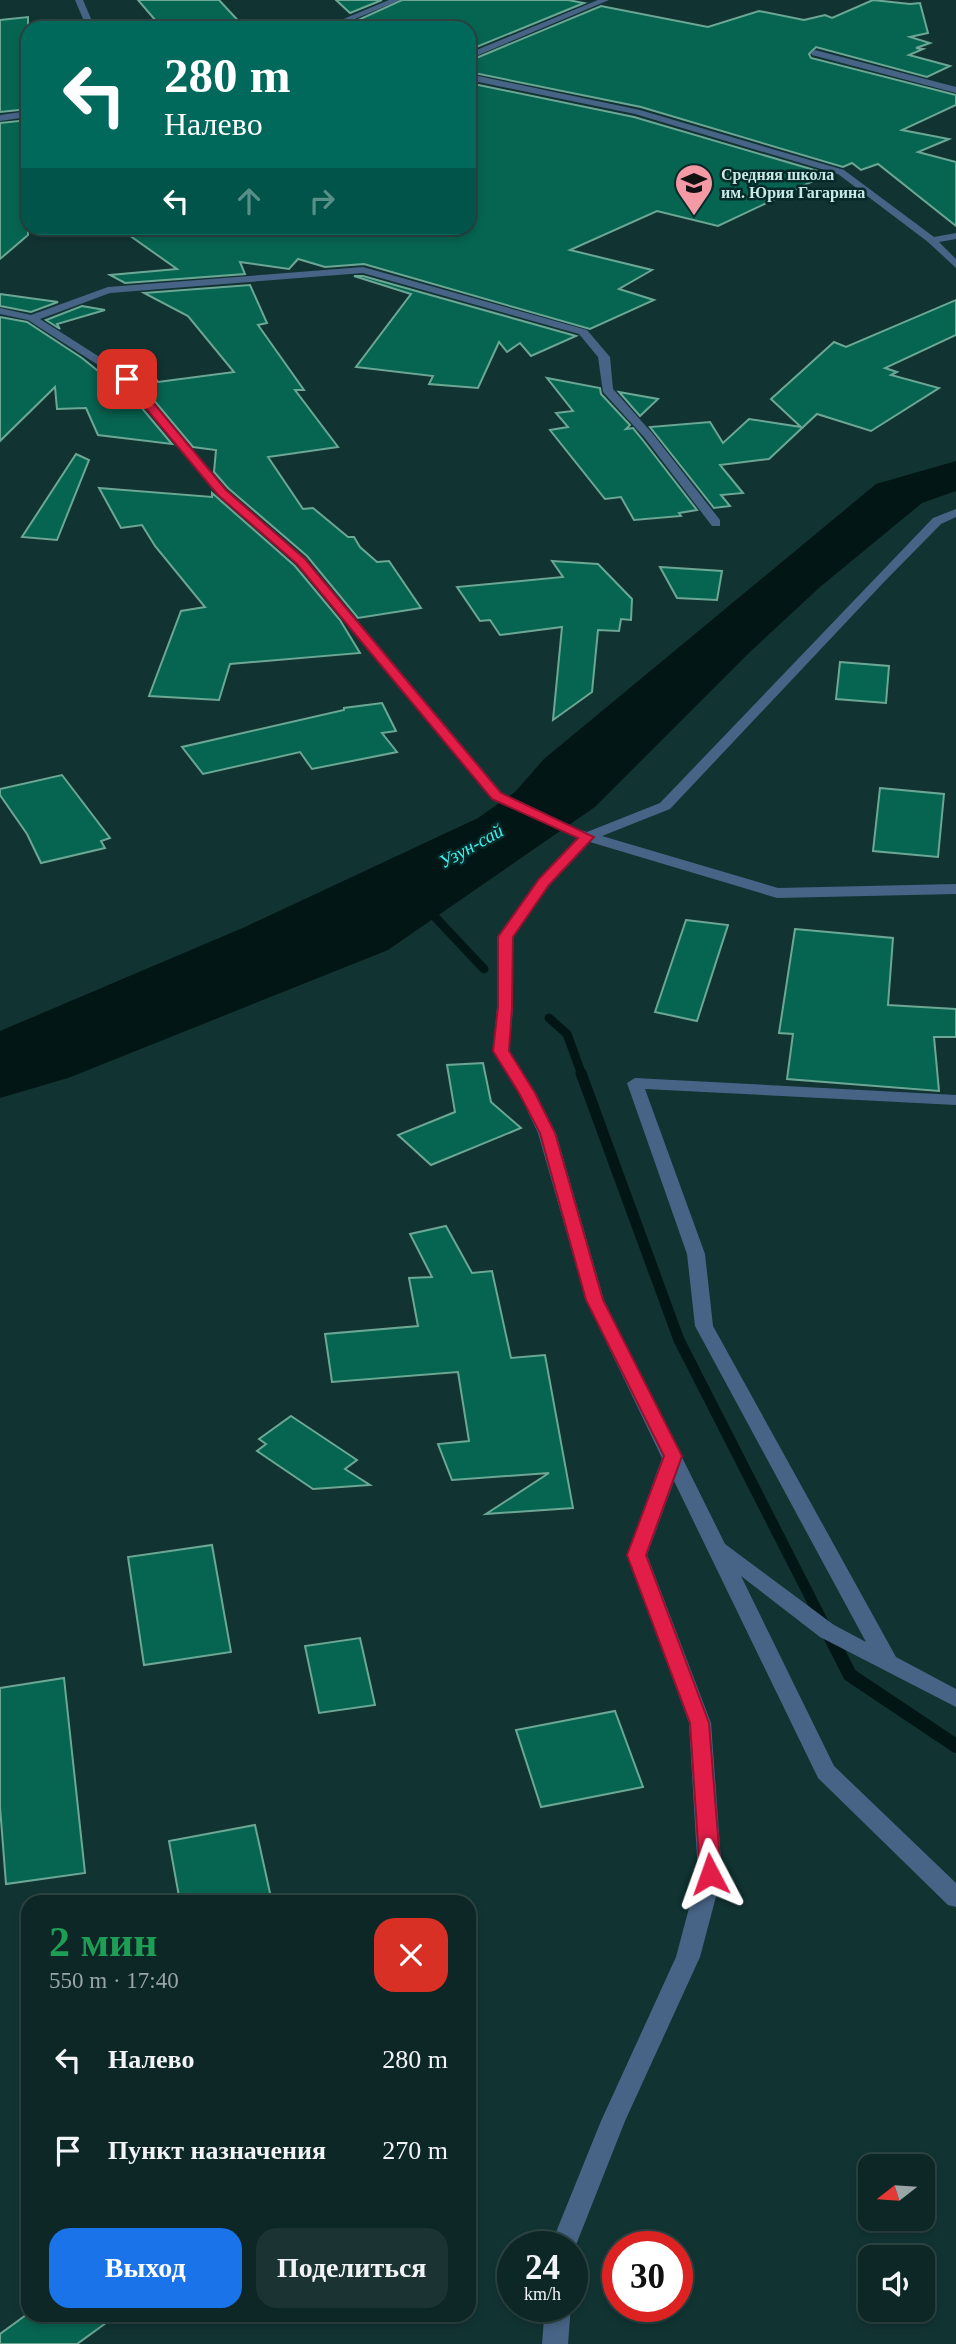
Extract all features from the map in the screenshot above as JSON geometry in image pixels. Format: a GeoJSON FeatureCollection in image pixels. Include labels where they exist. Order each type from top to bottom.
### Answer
{"type":"FeatureCollection","features":[{"type":"Feature","properties":{"kind":"street"},"geometry":{"type":"LineString","coordinates":[[79,0],[88,21]]}},
{"type":"Feature","properties":{"kind":"street"},"geometry":{"type":"LineString","coordinates":[[346,21],[396,0]]}},
{"type":"Feature","properties":{"kind":"street"},"geometry":{"type":"LineString","coordinates":[[476,53],[605,0]]}},
{"type":"Feature","properties":{"kind":"street"},"geometry":{"type":"LineString","coordinates":[[815,53],[956,90]]}},
{"type":"Feature","properties":{"kind":"street"},"geometry":{"type":"LineString","coordinates":[[476,78],[637,112],[841,172],[932,240],[956,265]]}},
{"type":"Feature","properties":{"kind":"street"},"geometry":{"type":"LineString","coordinates":[[0,118],[21,115]]}},
{"type":"Feature","properties":{"kind":"street"},"geometry":{"type":"LineString","coordinates":[[932,240],[956,236]]}},
{"type":"Feature","properties":{"kind":"street"},"geometry":{"type":"LineString","coordinates":[[32,318],[108,290],[363,270],[583,332],[604,356],[607,390],[648,435],[716,523]]}},
{"type":"Feature","properties":{"kind":"street"},"geometry":{"type":"LineString","coordinates":[[0,311],[32,318],[127,379],[222,493],[301,561],[497,796],[580,835],[777,893],[956,889]]}},
{"type":"Feature","properties":{"kind":"street"},"geometry":{"type":"LineString","coordinates":[[956,513],[937,521],[898,560],[665,806],[580,835],[505,937],[505,1007],[501,1051],[527,1093],[547,1133],[595,1300],[826,1772],[956,1898]]}},
{"type":"Feature","properties":{"kind":"street"},"geometry":{"type":"LineString","coordinates":[[889,1665],[704,1326],[696,1254],[635,1083],[956,1100]]}},
{"type":"Feature","properties":{"kind":"street"},"geometry":{"type":"LineString","coordinates":[[568,2231],[612,2121],[688,1957],[710,1874],[699,1723],[637,1555],[673,1456]]}},
{"type":"Feature","properties":{"kind":"street"},"geometry":{"type":"LineString","coordinates":[[717,1547],[827,1630],[956,1699]]}},
{"type":"Feature","properties":{"kind":"street"},"geometry":{"type":"LineString","coordinates":[[555,2344],[557,2322]]}},
{"type":"Feature","properties":{"kind":"water","name":"Узун-сай"},"geometry":{"type":"Polygon","coordinates":[[[956,461],[956,491],[922,503],[820,587],[750,652],[595,807],[388,950],[68,1078],[0,1098],[0,1031],[245,927],[478,818],[515,792],[544,759],[876,484],[956,461]]]}},
{"type":"Feature","properties":{"kind":"building"},"geometry":{"type":"Polygon","coordinates":[[[138,0],[219,0],[238,21],[156,21],[138,0]]]}},
{"type":"Feature","properties":{"kind":"building"},"geometry":{"type":"Polygon","coordinates":[[[336,0],[382,0],[350,13],[336,0]]]}},
{"type":"Feature","properties":{"kind":"building"},"geometry":{"type":"Polygon","coordinates":[[[402,0],[568,0],[584,3],[476,47],[476,21],[358,20],[402,0]]]}},
{"type":"Feature","properties":{"kind":"building"},"geometry":{"type":"Polygon","coordinates":[[[873,0],[920,3],[928,33],[910,37],[930,43],[916,48],[923,49],[909,55],[950,66],[927,77],[816,47],[809,54],[811,58],[956,95],[956,105],[902,130],[949,139],[918,152],[956,162],[956,226],[878,164],[861,170],[852,163],[843,167],[641,107],[476,73],[476,58],[601,6],[708,27],[759,11],[804,20],[825,15],[832,18],[873,0]]]}},
{"type":"Feature","properties":{"kind":"building"},"geometry":{"type":"Polygon","coordinates":[[[28,17],[28,21],[21,21],[21,110],[0,112],[0,20],[28,17]]]}},
{"type":"Feature","properties":{"kind":"building"},"geometry":{"type":"Polygon","coordinates":[[[476,84],[634,117],[828,174],[718,226],[657,211],[570,250],[652,270],[619,289],[654,300],[590,329],[364,264],[325,267],[298,259],[289,269],[240,262],[245,274],[125,283],[110,275],[177,269],[129,235],[476,235],[476,84]]]}},
{"type":"Feature","properties":{"kind":"building"},"geometry":{"type":"Polygon","coordinates":[[[21,121],[21,235],[28,235],[0,259],[0,123],[21,121]]]}},
{"type":"Feature","properties":{"kind":"building"},"geometry":{"type":"Polygon","coordinates":[[[354,276],[363,276],[576,336],[531,356],[520,343],[507,352],[499,342],[478,388],[429,384],[433,376],[356,367],[411,294],[354,276]]]}},
{"type":"Feature","properties":{"kind":"building"},"geometry":{"type":"Polygon","coordinates":[[[250,285],[267,323],[258,325],[304,390],[295,390],[338,447],[268,457],[303,509],[313,508],[348,537],[354,537],[360,547],[377,562],[389,561],[421,608],[358,618],[307,556],[228,488],[214,472],[216,450],[193,447],[136,379],[154,376],[158,382],[234,372],[188,316],[144,293],[250,285]]]}},
{"type":"Feature","properties":{"kind":"building"},"geometry":{"type":"Polygon","coordinates":[[[0,294],[58,302],[31,312],[0,306],[0,294]]]}},
{"type":"Feature","properties":{"kind":"building"},"geometry":{"type":"Polygon","coordinates":[[[956,300],[956,335],[885,368],[897,372],[891,375],[939,388],[871,431],[817,414],[769,459],[720,465],[743,493],[721,495],[730,506],[714,508],[650,427],[710,422],[723,443],[749,419],[801,427],[771,399],[834,342],[846,347],[956,300]]]}},
{"type":"Feature","properties":{"kind":"building"},"geometry":{"type":"Polygon","coordinates":[[[82,306],[105,310],[57,324],[60,329],[46,320],[82,306]]]}},
{"type":"Feature","properties":{"kind":"building"},"geometry":{"type":"Polygon","coordinates":[[[0,317],[27,322],[82,358],[103,375],[108,383],[121,383],[172,444],[98,435],[86,408],[57,409],[55,387],[0,441],[0,317]]]}},
{"type":"Feature","properties":{"kind":"building"},"geometry":{"type":"Polygon","coordinates":[[[547,378],[600,388],[601,394],[630,425],[626,429],[633,428],[697,510],[679,513],[681,516],[634,520],[621,497],[605,499],[550,430],[568,427],[556,413],[573,411],[547,378]]]}},
{"type":"Feature","properties":{"kind":"building"},"geometry":{"type":"Polygon","coordinates":[[[619,392],[658,399],[640,416],[619,392]]]}},
{"type":"Feature","properties":{"kind":"building"},"geometry":{"type":"Polygon","coordinates":[[[76,454],[89,460],[57,540],[22,537],[76,454]]]}},
{"type":"Feature","properties":{"kind":"building"},"geometry":{"type":"Polygon","coordinates":[[[99,488],[212,497],[212,493],[295,566],[340,620],[360,653],[230,664],[219,700],[149,696],[181,611],[205,607],[155,546],[142,525],[121,528],[99,488]]]}},
{"type":"Feature","properties":{"kind":"building"},"geometry":{"type":"Polygon","coordinates":[[[552,561],[598,564],[632,599],[631,620],[621,619],[619,631],[598,630],[592,692],[553,720],[562,627],[500,635],[490,620],[480,621],[457,587],[563,577],[552,561]]]}},
{"type":"Feature","properties":{"kind":"building"},"geometry":{"type":"Polygon","coordinates":[[[660,567],[722,571],[717,600],[677,598],[660,567]]]}},
{"type":"Feature","properties":{"kind":"building"},"geometry":{"type":"Polygon","coordinates":[[[840,662],[889,666],[886,703],[836,699],[840,662]]]}},
{"type":"Feature","properties":{"kind":"building"},"geometry":{"type":"Polygon","coordinates":[[[382,703],[396,731],[382,733],[397,752],[312,769],[300,752],[203,774],[182,747],[344,708],[382,703]]]}},
{"type":"Feature","properties":{"kind":"building"},"geometry":{"type":"Polygon","coordinates":[[[62,775],[110,838],[101,841],[105,848],[41,863],[27,834],[0,795],[0,789],[62,775]]]}},
{"type":"Feature","properties":{"kind":"building"},"geometry":{"type":"Polygon","coordinates":[[[880,788],[944,794],[938,857],[873,851],[880,788]]]}},
{"type":"Feature","properties":{"kind":"building"},"geometry":{"type":"Polygon","coordinates":[[[686,920],[728,925],[697,1021],[655,1012],[686,920]]]}},
{"type":"Feature","properties":{"kind":"building"},"geometry":{"type":"Polygon","coordinates":[[[795,929],[893,938],[888,1005],[956,1009],[956,1037],[934,1037],[939,1091],[787,1079],[793,1034],[779,1033],[795,929]]]}},
{"type":"Feature","properties":{"kind":"building"},"geometry":{"type":"Polygon","coordinates":[[[483,1063],[491,1102],[521,1128],[431,1165],[398,1135],[455,1112],[447,1065],[483,1063]]]}},
{"type":"Feature","properties":{"kind":"building"},"geometry":{"type":"Polygon","coordinates":[[[446,1226],[472,1273],[492,1271],[511,1358],[545,1355],[573,1508],[486,1514],[549,1473],[452,1480],[438,1444],[469,1441],[458,1372],[332,1382],[325,1334],[418,1326],[409,1278],[432,1277],[410,1234],[446,1226]]]}},
{"type":"Feature","properties":{"kind":"building"},"geometry":{"type":"Polygon","coordinates":[[[291,1416],[357,1460],[345,1469],[370,1485],[313,1489],[257,1451],[266,1444],[259,1439],[291,1416]]]}},
{"type":"Feature","properties":{"kind":"building"},"geometry":{"type":"Polygon","coordinates":[[[212,1545],[231,1652],[144,1665],[128,1557],[212,1545]]]}},
{"type":"Feature","properties":{"kind":"building"},"geometry":{"type":"Polygon","coordinates":[[[360,1638],[375,1705],[319,1713],[305,1646],[360,1638]]]}},
{"type":"Feature","properties":{"kind":"building"},"geometry":{"type":"Polygon","coordinates":[[[64,1678],[85,1873],[6,1884],[0,1807],[0,1688],[64,1678]]]}},
{"type":"Feature","properties":{"kind":"building"},"geometry":{"type":"Polygon","coordinates":[[[615,1711],[643,1787],[541,1807],[516,1730],[615,1711]]]}},
{"type":"Feature","properties":{"kind":"building"},"geometry":{"type":"Polygon","coordinates":[[[255,1825],[270,1895],[179,1895],[169,1841],[255,1825]]]}},
{"type":"Feature","properties":{"kind":"building"},"geometry":{"type":"Polygon","coordinates":[[[21,2319],[21,2322],[107,2322],[77,2344],[0,2344],[0,2334],[21,2319]]]}},
{"type":"Feature","properties":{"kind":"waterway"},"geometry":{"type":"LineString","coordinates":[[424,910],[435,917],[484,969]]}},
{"type":"Feature","properties":{"kind":"waterway"},"geometry":{"type":"LineString","coordinates":[[549,1018],[567,1034],[582,1075]]}},
{"type":"Feature","properties":{"kind":"waterway"},"geometry":{"type":"LineString","coordinates":[[581,1073],[679,1340],[830,1636]]}},
{"type":"Feature","properties":{"kind":"waterway"},"geometry":{"type":"LineString","coordinates":[[829,1634],[850,1675],[956,1746]]}},
{"type":"Feature","properties":{"kind":"place","name":"Средняя школа им. Юрия Гагарина"},"geometry":{"type":"Point","coordinates":[694,217]}},
{"type":"Feature","properties":{"kind":"route"},"geometry":{"type":"LineString","coordinates":[[127,379],[222,493],[301,561],[497,796],[587,837],[544,882],[505,937],[505,1007],[501,1051],[527,1093],[547,1133],[595,1300],[673,1456],[637,1555],[699,1723],[710,1874]]}}]}
